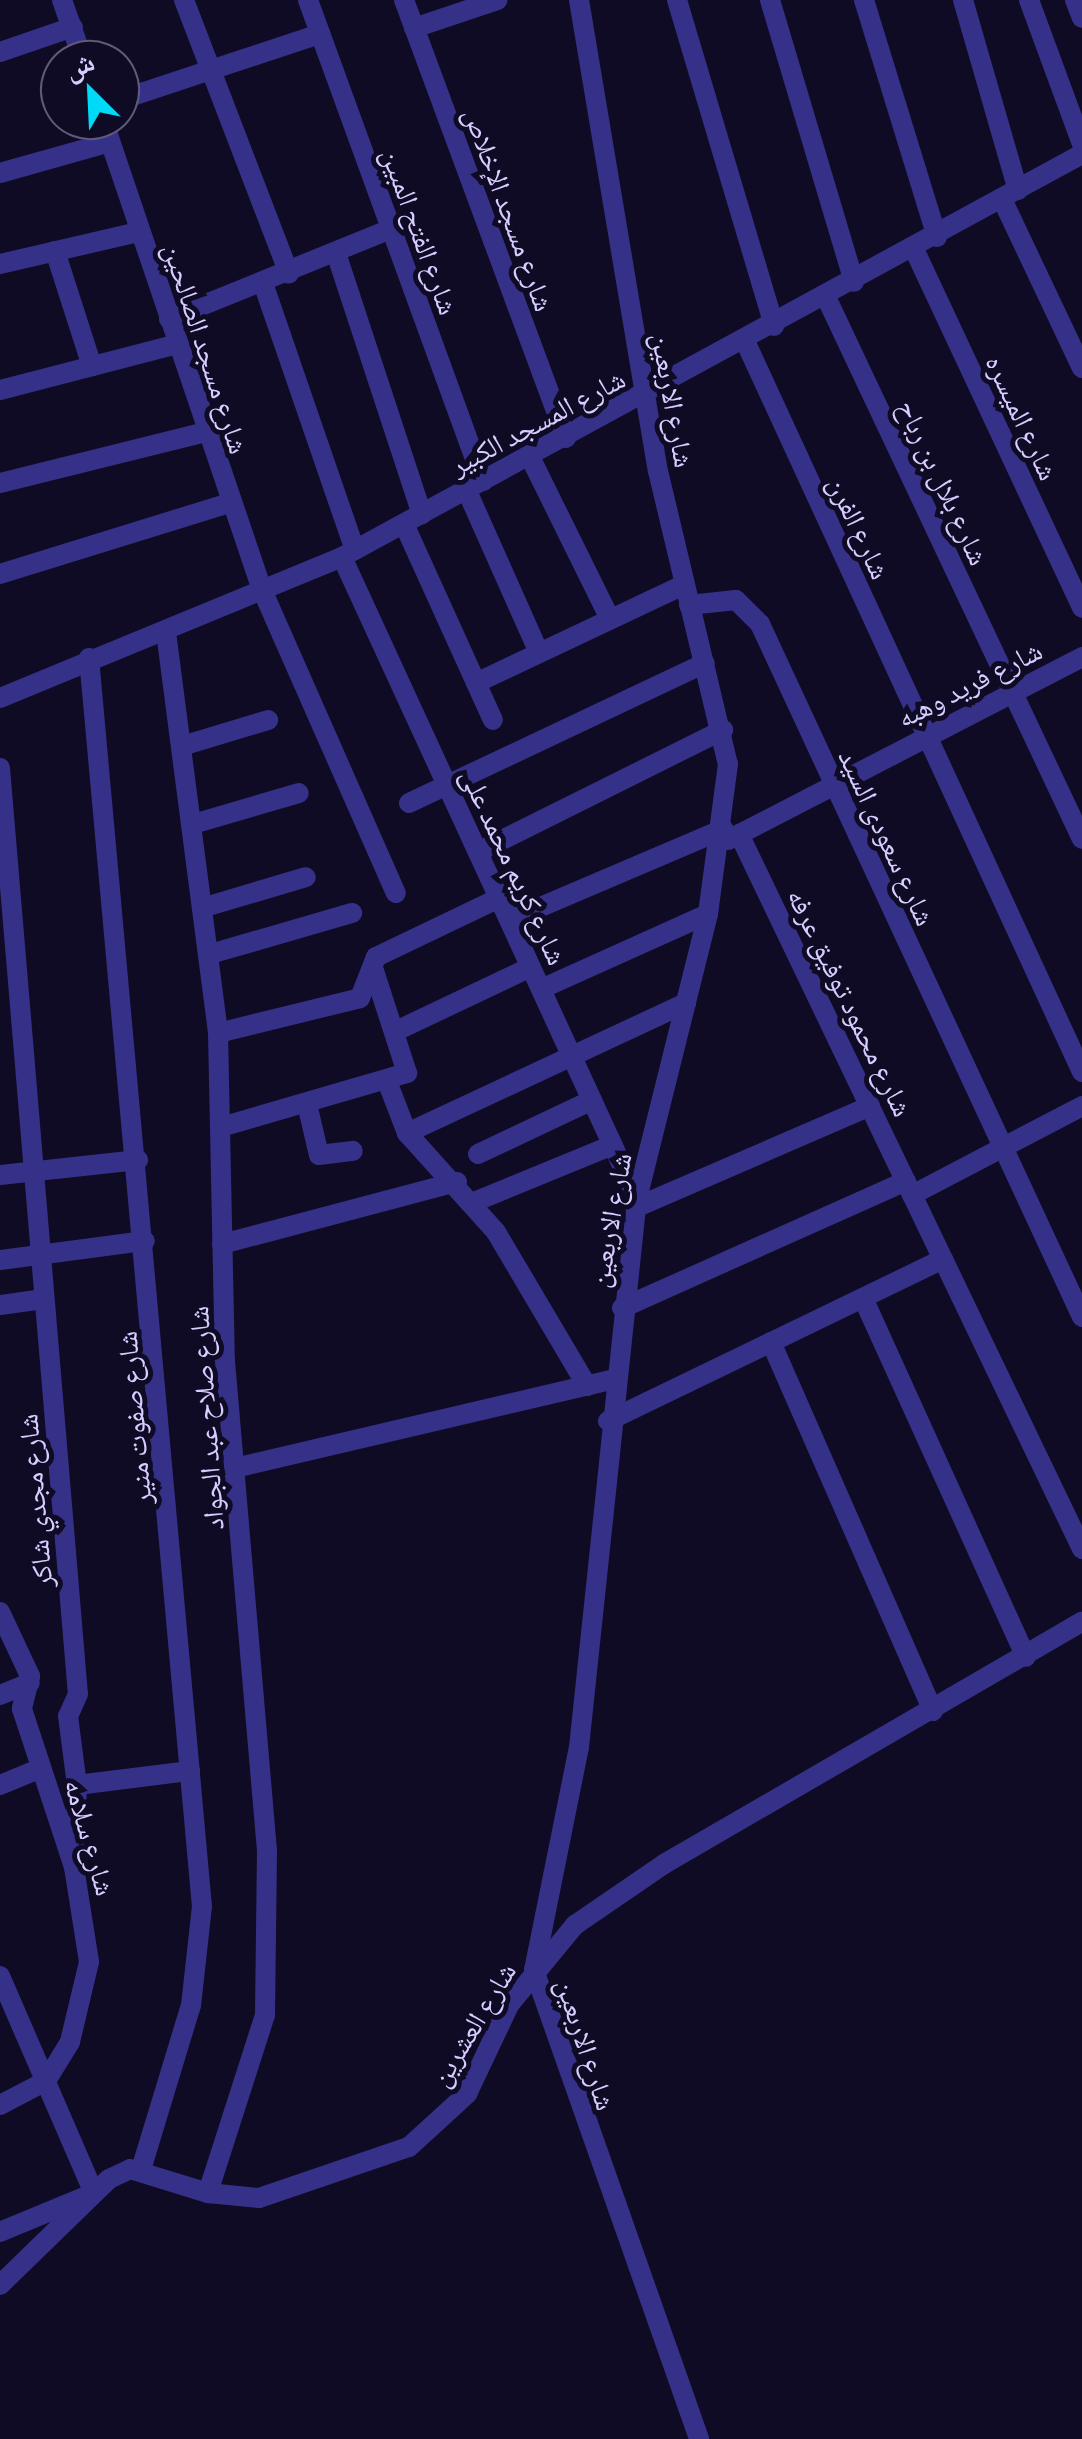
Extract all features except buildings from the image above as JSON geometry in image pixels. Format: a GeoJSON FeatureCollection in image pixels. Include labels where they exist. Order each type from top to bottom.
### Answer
{"type":"FeatureCollection","features":[{"type":"Feature","properties":{"kind":"street"},"geometry":{"type":"LineString","coordinates":[[62,0],[76,40]]}},
{"type":"Feature","properties":{"kind":"street"},"geometry":{"type":"LineString","coordinates":[[184,0],[289,274]]}},
{"type":"Feature","properties":{"kind":"street","name":"شارع الفتح المبين"},"geometry":{"type":"LineString","coordinates":[[308,0],[392,229],[475,486],[539,653]]}},
{"type":"Feature","properties":{"kind":"street","name":"شارع مسجد الإخلاص"},"geometry":{"type":"LineString","coordinates":[[404,0],[566,438]]}},
{"type":"Feature","properties":{"kind":"street"},"geometry":{"type":"LineString","coordinates":[[414,28],[494,0]]}},
{"type":"Feature","properties":{"kind":"street","name":"شارع الاربعين"},"geometry":{"type":"LineString","coordinates":[[579,0],[645,395],[686,595],[723,730],[728,836],[637,1202],[608,1421],[582,1729],[534,1970],[699,2439]]}},
{"type":"Feature","properties":{"kind":"street"},"geometry":{"type":"LineString","coordinates":[[677,0],[774,326]]}},
{"type":"Feature","properties":{"kind":"street"},"geometry":{"type":"LineString","coordinates":[[770,0],[854,282]]}},
{"type":"Feature","properties":{"kind":"street"},"geometry":{"type":"LineString","coordinates":[[864,0],[937,236]]}},
{"type":"Feature","properties":{"kind":"street"},"geometry":{"type":"LineString","coordinates":[[962,0],[1010,194],[1082,368]]}},
{"type":"Feature","properties":{"kind":"street"},"geometry":{"type":"LineString","coordinates":[[1028,0],[1082,144]]}},
{"type":"Feature","properties":{"kind":"street"},"geometry":{"type":"LineString","coordinates":[[1076,0],[1082,18]]}},
{"type":"Feature","properties":{"kind":"street"},"geometry":{"type":"LineString","coordinates":[[0,52],[72,28]]}},
{"type":"Feature","properties":{"kind":"street"},"geometry":{"type":"LineString","coordinates":[[140,93],[320,34]]}},
{"type":"Feature","properties":{"kind":"street"},"geometry":{"type":"LineString","coordinates":[[0,174],[110,142]]}},
{"type":"Feature","properties":{"kind":"street","name":"شارع مسجد الصالحين"},"geometry":{"type":"LineString","coordinates":[[110,142],[263,592],[396,894]]}},
{"type":"Feature","properties":{"kind":"street","name":"شارع المسجد الكبير"},"geometry":{"type":"LineString","coordinates":[[0,698],[89,658],[263,592],[349,553],[774,326],[1082,154]]}},
{"type":"Feature","properties":{"kind":"street"},"geometry":{"type":"LineString","coordinates":[[169,319],[264,286],[392,229]]}},
{"type":"Feature","properties":{"kind":"street"},"geometry":{"type":"LineString","coordinates":[[0,264],[140,232]]}},
{"type":"Feature","properties":{"kind":"street","name":"شارع الميسره"},"geometry":{"type":"LineString","coordinates":[[914,249],[1082,608]]}},
{"type":"Feature","properties":{"kind":"street"},"geometry":{"type":"LineString","coordinates":[[56,251],[92,366]]}},
{"type":"Feature","properties":{"kind":"street"},"geometry":{"type":"LineString","coordinates":[[336,253],[413,519],[493,720]]}},
{"type":"Feature","properties":{"kind":"street","name":"شارع كريم محمد على"},"geometry":{"type":"LineString","coordinates":[[264,286],[349,553],[447,785],[637,1202]]}},
{"type":"Feature","properties":{"kind":"street","name":"شارع بلال بن رباح"},"geometry":{"type":"LineString","coordinates":[[826,297],[1082,839]]}},
{"type":"Feature","properties":{"kind":"street","name":"شارع الفرن"},"geometry":{"type":"LineString","coordinates":[[744,341],[1082,1072]]}},
{"type":"Feature","properties":{"kind":"street"},"geometry":{"type":"LineString","coordinates":[[0,366],[3,389],[178,344]]}},
{"type":"Feature","properties":{"kind":"street"},"geometry":{"type":"LineString","coordinates":[[0,483],[206,432]]}},
{"type":"Feature","properties":{"kind":"street"},"geometry":{"type":"LineString","coordinates":[[530,457],[610,620]]}},
{"type":"Feature","properties":{"kind":"street"},"geometry":{"type":"LineString","coordinates":[[0,574],[230,503]]}},
{"type":"Feature","properties":{"kind":"street"},"geometry":{"type":"LineString","coordinates":[[476,683],[610,620],[686,595]]}},
{"type":"Feature","properties":{"kind":"street","name":"شارع سعودى السيد"},"geometry":{"type":"LineString","coordinates":[[686,595],[736,600],[760,624],[1082,1317]]}},
{"type":"Feature","properties":{"kind":"street","name":"شارع صلاح عبد الجواد"},"geometry":{"type":"LineString","coordinates":[[166,632],[205,907],[218,1033],[222,1244],[235,1468],[263,1752],[269,1981],[258,2044],[208,2193]]}},
{"type":"Feature","properties":{"kind":"street","name":"شارع فريد وهبه"},"geometry":{"type":"LineString","coordinates":[[510,920],[728,836],[1082,656]]}},
{"type":"Feature","properties":{"kind":"street","name":"شارع صفوت منير"},"geometry":{"type":"LineString","coordinates":[[89,658],[146,1241],[190,1771],[199,1958],[142,2166]]}},
{"type":"Feature","properties":{"kind":"street"},"geometry":{"type":"LineString","coordinates":[[409,803],[705,663]]}},
{"type":"Feature","properties":{"kind":"street"},"geometry":{"type":"LineString","coordinates":[[182,746],[268,720]]}},
{"type":"Feature","properties":{"kind":"street"},"geometry":{"type":"LineString","coordinates":[[478,852],[723,730]]}},
{"type":"Feature","properties":{"kind":"street","name":"شارع مجدي شاكر"},"geometry":{"type":"LineString","coordinates":[[0,768],[8,957],[34,1172],[78,1694],[68,1716],[78,1785],[74,1866]]}},
{"type":"Feature","properties":{"kind":"street"},"geometry":{"type":"LineString","coordinates":[[194,824],[299,793]]}},
{"type":"Feature","properties":{"kind":"street","name":"شارع محمود توفيق عرفه"},"geometry":{"type":"LineString","coordinates":[[728,836],[870,1106],[1082,1548]]}},
{"type":"Feature","properties":{"kind":"street"},"geometry":{"type":"LineString","coordinates":[[205,907],[306,877]]}},
{"type":"Feature","properties":{"kind":"street"},"geometry":{"type":"LineString","coordinates":[[370,962],[499,898]]}},
{"type":"Feature","properties":{"kind":"street"},"geometry":{"type":"LineString","coordinates":[[210,954],[352,913]]}},
{"type":"Feature","properties":{"kind":"street"},"geometry":{"type":"LineString","coordinates":[[541,989],[708,914]]}},
{"type":"Feature","properties":{"kind":"street"},"geometry":{"type":"LineString","coordinates":[[220,1128],[387,1081],[409,1069],[370,962]]}},
{"type":"Feature","properties":{"kind":"street"},"geometry":{"type":"LineString","coordinates":[[218,1033],[360,998],[368,993],[370,962]]}},
{"type":"Feature","properties":{"kind":"street"},"geometry":{"type":"LineString","coordinates":[[396,1030],[532,967]]}},
{"type":"Feature","properties":{"kind":"street"},"geometry":{"type":"LineString","coordinates":[[406,1134],[686,1003]]}},
{"type":"Feature","properties":{"kind":"street"},"geometry":{"type":"LineString","coordinates":[[387,1081],[406,1134],[474,1202],[587,1386]]}},
{"type":"Feature","properties":{"kind":"street"},"geometry":{"type":"LineString","coordinates":[[478,1154],[592,1100]]}},
{"type":"Feature","properties":{"kind":"street"},"geometry":{"type":"LineString","coordinates":[[307,1104],[319,1154],[354,1151]]}},
{"type":"Feature","properties":{"kind":"street"},"geometry":{"type":"LineString","coordinates":[[637,1202],[870,1106]]}},
{"type":"Feature","properties":{"kind":"street"},"geometry":{"type":"LineString","coordinates":[[622,1308],[1003,1148],[1082,1106]]}},
{"type":"Feature","properties":{"kind":"street"},"geometry":{"type":"LineString","coordinates":[[474,1202],[613,1146]]}},
{"type":"Feature","properties":{"kind":"street"},"geometry":{"type":"LineString","coordinates":[[0,1175],[138,1160]]}},
{"type":"Feature","properties":{"kind":"street"},"geometry":{"type":"LineString","coordinates":[[222,1244],[457,1182]]}},
{"type":"Feature","properties":{"kind":"street"},"geometry":{"type":"LineString","coordinates":[[0,1260],[146,1241]]}},
{"type":"Feature","properties":{"kind":"street"},"geometry":{"type":"LineString","coordinates":[[608,1421],[943,1259]]}},
{"type":"Feature","properties":{"kind":"street"},"geometry":{"type":"LineString","coordinates":[[863,1298],[1026,1656]]}},
{"type":"Feature","properties":{"kind":"street"},"geometry":{"type":"LineString","coordinates":[[0,1305],[44,1299]]}},
{"type":"Feature","properties":{"kind":"street"},"geometry":{"type":"LineString","coordinates":[[772,1342],[933,1711]]}},
{"type":"Feature","properties":{"kind":"street"},"geometry":{"type":"LineString","coordinates":[[235,1468],[613,1379]]}},
{"type":"Feature","properties":{"kind":"street","name":"شارع سلامه"},"geometry":{"type":"LineString","coordinates":[[0,1612],[30,1683],[22,1709],[74,1866],[89,1962],[70,2042],[46,2081]]}},
{"type":"Feature","properties":{"kind":"street","name":"شارع العشرين"},"geometry":{"type":"LineString","coordinates":[[142,2166],[208,2193],[283,2192],[409,2147],[467,2094],[534,1970],[616,1892],[1082,1622]]}},
{"type":"Feature","properties":{"kind":"street"},"geometry":{"type":"LineString","coordinates":[[0,1695],[30,1683]]}},
{"type":"Feature","properties":{"kind":"street"},"geometry":{"type":"LineString","coordinates":[[0,1784],[41,1768]]}},
{"type":"Feature","properties":{"kind":"street"},"geometry":{"type":"LineString","coordinates":[[78,1785],[190,1771]]}},
{"type":"Feature","properties":{"kind":"street"},"geometry":{"type":"LineString","coordinates":[[0,1976],[94,2193]]}},
{"type":"Feature","properties":{"kind":"street"},"geometry":{"type":"LineString","coordinates":[[0,2105],[46,2081]]}},
{"type":"Feature","properties":{"kind":"street"},"geometry":{"type":"LineString","coordinates":[[0,2232],[94,2193],[142,2166]]}},
{"type":"Feature","properties":{"kind":"street"},"geometry":{"type":"LineString","coordinates":[[0,2285],[94,2193]]}}]}
